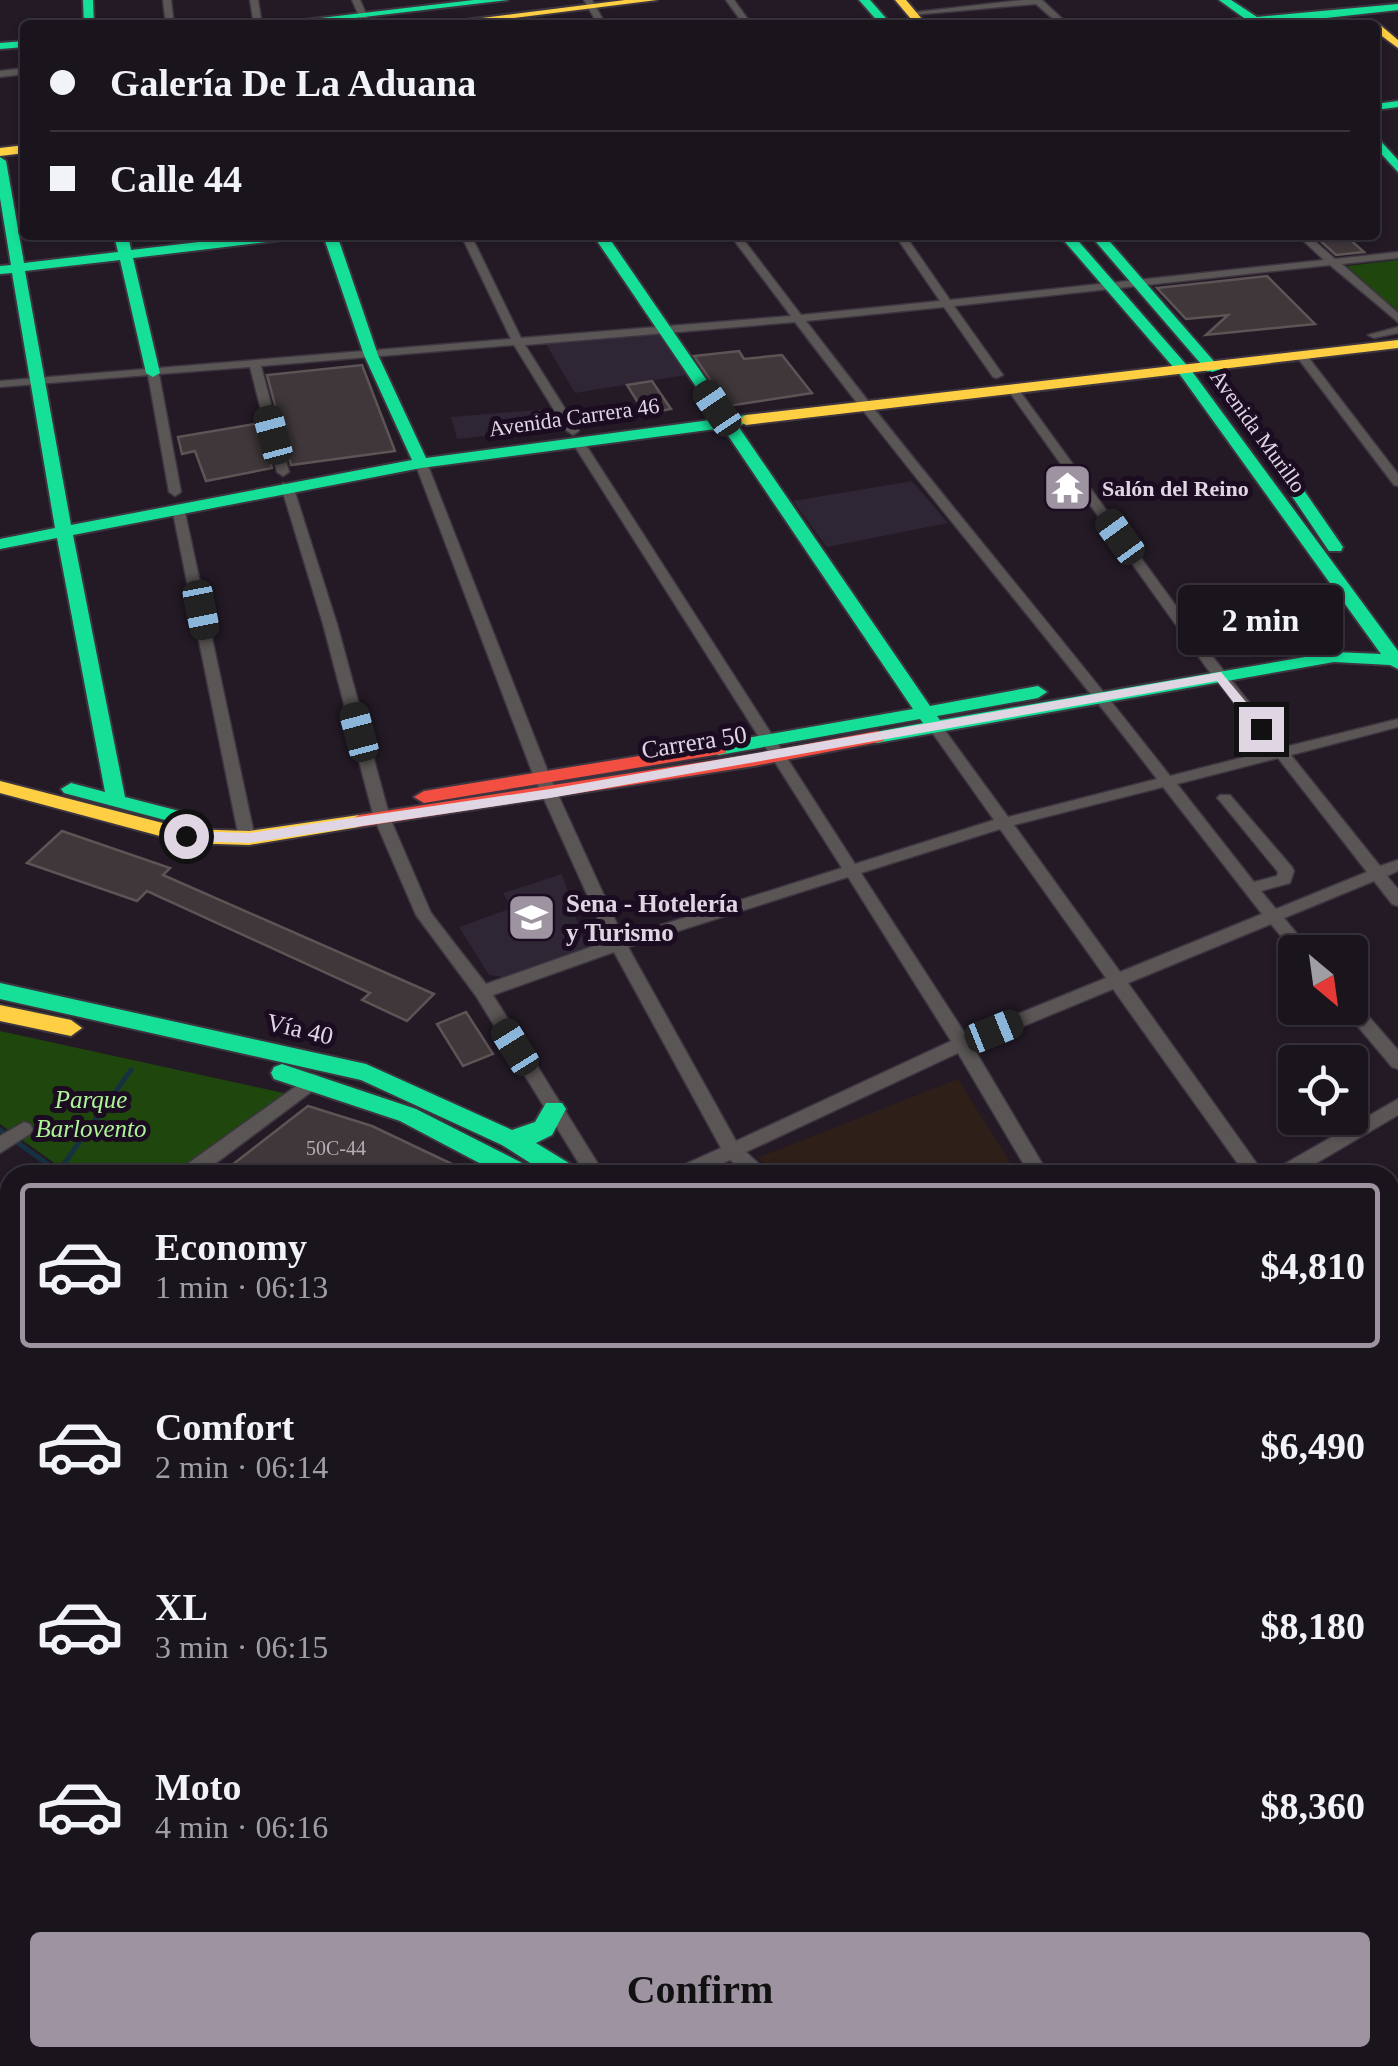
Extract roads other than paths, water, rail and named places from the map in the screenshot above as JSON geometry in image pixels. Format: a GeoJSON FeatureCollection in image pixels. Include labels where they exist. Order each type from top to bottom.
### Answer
{"type":"FeatureCollection","features":[{"type":"Feature","properties":{"kind":"main road"},"geometry":{"type":"LineString","coordinates":[[446,20],[503,0]]}},
{"type":"Feature","properties":{"kind":"main road"},"geometry":{"type":"LineString","coordinates":[[310,20],[362,14],[594,11],[652,0]]}},
{"type":"Feature","properties":{"kind":"main road"},"geometry":{"type":"LineString","coordinates":[[864,0],[882,20]]}},
{"type":"Feature","properties":{"kind":"main road"},"geometry":{"type":"LineString","coordinates":[[1224,0],[1254,20]]}},
{"type":"Feature","properties":{"kind":"main road"},"geometry":{"type":"LineString","coordinates":[[1298,20],[1362,15],[1398,6]]}},
{"type":"Feature","properties":{"kind":"main road"},"geometry":{"type":"LineString","coordinates":[[1380,146],[1398,168]]}},
{"type":"Feature","properties":{"kind":"main road"},"geometry":{"type":"LineString","coordinates":[[0,161],[8,269],[37,382],[116,800]]}},
{"type":"Feature","properties":{"kind":"main road"},"geometry":{"type":"LineString","coordinates":[[8,269],[123,245],[204,240]]}},
{"type":"Feature","properties":{"kind":"main road"},"geometry":{"type":"LineString","coordinates":[[332,240],[371,355],[419,457]]}},
{"type":"Feature","properties":{"kind":"main road"},"geometry":{"type":"LineString","coordinates":[[603,240],[931,720]]}},
{"type":"Feature","properties":{"kind":"main road","name":"Avenida Murillo"},"geometry":{"type":"LineString","coordinates":[[1071,240],[1112,285],[1196,356]]}},
{"type":"Feature","properties":{"kind":"main road","name":"Avenida Murillo"},"geometry":{"type":"LineString","coordinates":[[1102,240],[1140,282],[1196,356],[1396,653]]}},
{"type":"Feature","properties":{"kind":"main road"},"geometry":{"type":"LineString","coordinates":[[123,245],[153,373]]}},
{"type":"Feature","properties":{"kind":"main road","name":"Avenida Carrera 46"},"geometry":{"type":"LineString","coordinates":[[1196,356],[1301,355],[1392,336]]}},
{"type":"Feature","properties":{"kind":"main road","name":"Avenida Carrera 46"},"geometry":{"type":"LineString","coordinates":[[0,544],[63,525],[177,500],[419,457],[858,398],[1392,336]]}},
{"type":"Feature","properties":{"kind":"main road","name":"Avenida Carrera 46"},"geometry":{"type":"LineString","coordinates":[[0,527],[63,525]]}},
{"type":"Feature","properties":{"kind":"main road","name":"Carrera 50"},"geometry":{"type":"LineString","coordinates":[[0,788],[186,836],[247,832],[772,749],[1328,648],[1396,653]]}},
{"type":"Feature","properties":{"kind":"main road","name":"Carrera 50"},"geometry":{"type":"LineString","coordinates":[[0,776],[247,832]]}},
{"type":"Feature","properties":{"kind":"main road","name":"Vía 40"},"geometry":{"type":"LineString","coordinates":[[0,991],[366,1073],[510,1139],[552,1165]]}},
{"type":"Feature","properties":{"kind":"main road","name":"Vía 40"},"geometry":{"type":"LineString","coordinates":[[0,1013],[313,1081],[437,1128],[505,1165]]}},
{"type":"Feature","properties":{"kind":"main road"},"geometry":{"type":"LineString","coordinates":[[510,1139],[536,1136],[553,1120],[554,1110]]}},
{"type":"Feature","properties":{"kind":"street"},"geometry":{"type":"LineString","coordinates":[[911,13],[1038,0],[1060,20]]}},
{"type":"Feature","properties":{"kind":"street"},"geometry":{"type":"LineString","coordinates":[[468,240],[518,343],[962,1044],[1034,1165]]}},
{"type":"Feature","properties":{"kind":"street"},"geometry":{"type":"LineString","coordinates":[[739,240],[858,398],[1170,780],[1250,889],[1290,935]]}},
{"type":"Feature","properties":{"kind":"street"},"geometry":{"type":"LineString","coordinates":[[903,240],[945,303],[1216,670],[1398,900]]}},
{"type":"Feature","properties":{"kind":"street"},"geometry":{"type":"LineString","coordinates":[[1308,240],[1333,262],[1392,336]]}},
{"type":"Feature","properties":{"kind":"street"},"geometry":{"type":"LineString","coordinates":[[0,384],[798,318],[1398,254]]}},
{"type":"Feature","properties":{"kind":"street"},"geometry":{"type":"LineString","coordinates":[[1301,355],[1398,482]]}},
{"type":"Feature","properties":{"kind":"street"},"geometry":{"type":"LineString","coordinates":[[255,365],[380,811],[424,915],[482,992],[590,1165]]}},
{"type":"Feature","properties":{"kind":"street"},"geometry":{"type":"LineString","coordinates":[[153,373],[247,832]]}},
{"type":"Feature","properties":{"kind":"street"},"geometry":{"type":"LineString","coordinates":[[419,457],[546,785],[618,944],[732,1151],[750,1165]]}},
{"type":"Feature","properties":{"kind":"street"},"geometry":{"type":"LineString","coordinates":[[931,720],[1249,1165]]}},
{"type":"Feature","properties":{"kind":"street"},"geometry":{"type":"LineString","coordinates":[[482,992],[618,944],[1002,823],[1398,722]]}},
{"type":"Feature","properties":{"kind":"street"},"geometry":{"type":"LineString","coordinates":[[1225,798],[1286,871],[1284,879],[1250,889]]}},
{"type":"Feature","properties":{"kind":"street"},"geometry":{"type":"LineString","coordinates":[[701,1165],[962,1044],[1398,865]]}},
{"type":"Feature","properties":{"kind":"street"},"geometry":{"type":"LineString","coordinates":[[1366,1025],[1398,1062]]}},
{"type":"Feature","properties":{"kind":"street"},"geometry":{"type":"LineString","coordinates":[[200,1165],[313,1081]]}},
{"type":"Feature","properties":{"kind":"street"},"geometry":{"type":"LineString","coordinates":[[1299,1165],[1398,1106]]}},
{"type":"Feature","properties":{"kind":"street"},"geometry":{"type":"LineString","coordinates":[[2,1145],[24,1129]]}},
{"type":"Feature","properties":{"kind":"waterway"},"geometry":{"type":"LineString","coordinates":[[63,1165],[131,1070]]}},
{"type":"Feature","properties":{"kind":"waterway"},"geometry":{"type":"LineString","coordinates":[[0,1130],[49,1165]]}},
{"type":"Feature","properties":{"kind":"place","name":"Salón del Reino"},"geometry":{"type":"Point","coordinates":[1067,488]}},
{"type":"Feature","properties":{"kind":"place","name":"Sena - Hotelería y Turismo"},"geometry":{"type":"Point","coordinates":[531,917]}},
{"type":"Feature","properties":{"kind":"park label","name":"Parque Barlovento"},"geometry":{"type":"Point","coordinates":[91,1114]}}]}
